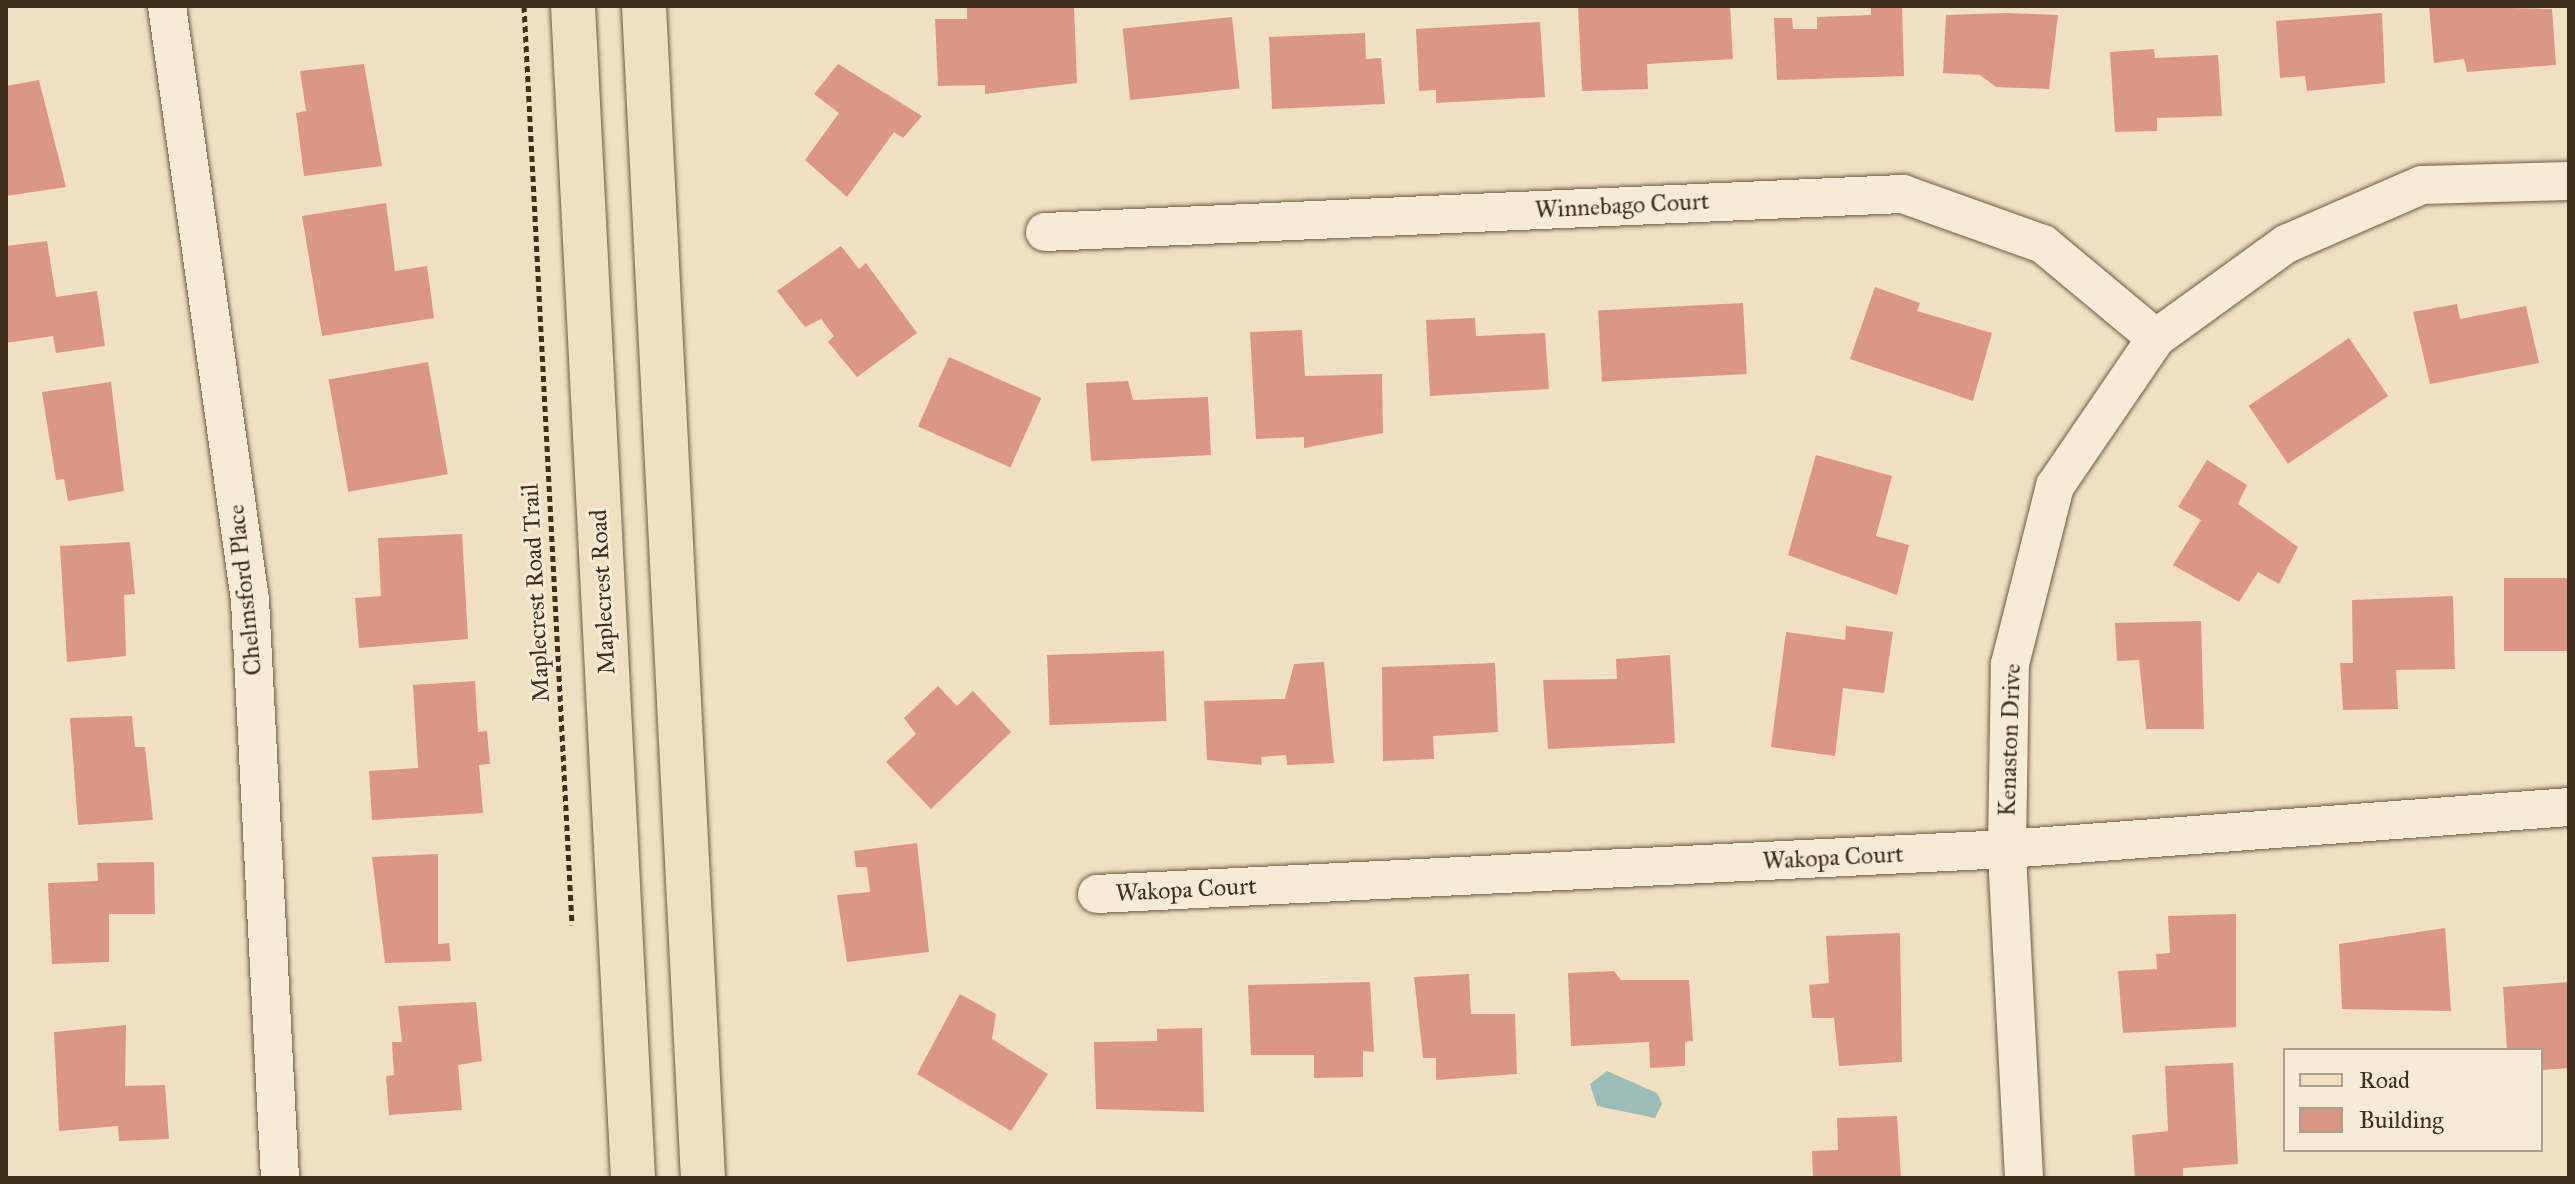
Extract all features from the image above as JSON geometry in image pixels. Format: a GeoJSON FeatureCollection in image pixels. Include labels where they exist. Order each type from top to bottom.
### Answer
{"type":"FeatureCollection","features":[{"type":"Feature","properties":{"kind":"main road","name":"Maplecrest Road"},"geometry":{"type":"LineString","coordinates":[[573,6],[633,1178]]}},
{"type":"Feature","properties":{"kind":"main road"},"geometry":{"type":"LineString","coordinates":[[644,6],[703,1178]]}},
{"type":"Feature","properties":{"kind":"street","name":"Chelmsford Place"},"geometry":{"type":"LineString","coordinates":[[167,6],[250,600],[280,1178]]}},
{"type":"Feature","properties":{"kind":"street","name":"Kenaston Drive"},"geometry":{"type":"LineString","coordinates":[[2024,1178],[2007,849],[2010,664],[2055,486],[2156,338],[2286,244],[2422,185],[2569,181]]}},
{"type":"Feature","properties":{"kind":"street","name":"Winnebago Court"},"geometry":{"type":"LineString","coordinates":[[1045,232],[1903,194],[2043,244],[2156,338]]}},
{"type":"Feature","properties":{"kind":"street","name":"Wakopa Court"},"geometry":{"type":"LineString","coordinates":[[1097,894],[2007,849],[2569,807]]}},
{"type":"Feature","properties":{"kind":"path","name":"Maplecrest Road Trail"},"geometry":{"type":"LineString","coordinates":[[524,6],[572,938]]}},
{"type":"Feature","properties":{"kind":"water"},"geometry":{"type":"Polygon","coordinates":[[[1607,1071],[1657,1093],[1662,1104],[1655,1118],[1597,1106],[1590,1084],[1607,1071]]]}},
{"type":"Feature","properties":{"kind":"building"},"geometry":{"type":"Polygon","coordinates":[[[967,6],[1074,6],[1077,83],[985,94],[985,85],[938,86],[935,19],[967,19],[967,6]]]}},
{"type":"Feature","properties":{"kind":"building"},"geometry":{"type":"Polygon","coordinates":[[[1578,6],[1730,6],[1733,59],[1647,64],[1648,89],[1582,91],[1578,6]]]}},
{"type":"Feature","properties":{"kind":"building"},"geometry":{"type":"Polygon","coordinates":[[[1871,6],[1902,6],[1904,76],[1777,80],[1774,18],[1792,18],[1793,29],[1817,29],[1817,17],[1871,15],[1871,6]]]}},
{"type":"Feature","properties":{"kind":"building"},"geometry":{"type":"Polygon","coordinates":[[[2429,6],[2552,9],[2556,65],[2467,72],[2464,59],[2434,63],[2429,6]]]}},
{"type":"Feature","properties":{"kind":"building"},"geometry":{"type":"Polygon","coordinates":[[[2382,13],[2385,83],[2307,91],[2305,76],[2280,78],[2276,21],[2382,13]]]}},
{"type":"Feature","properties":{"kind":"building"},"geometry":{"type":"Polygon","coordinates":[[[1946,15],[2058,15],[2049,89],[1996,87],[1980,75],[1943,73],[1946,15]]]}},
{"type":"Feature","properties":{"kind":"building"},"geometry":{"type":"Polygon","coordinates":[[[1232,17],[1240,89],[1130,100],[1123,28],[1232,17]]]}},
{"type":"Feature","properties":{"kind":"building"},"geometry":{"type":"Polygon","coordinates":[[[1540,22],[1545,97],[1436,103],[1436,90],[1419,91],[1416,29],[1540,22]]]}},
{"type":"Feature","properties":{"kind":"building"},"geometry":{"type":"Polygon","coordinates":[[[1365,33],[1366,59],[1381,58],[1385,104],[1272,109],[1269,37],[1365,33]]]}},
{"type":"Feature","properties":{"kind":"building"},"geometry":{"type":"Polygon","coordinates":[[[2154,49],[2155,58],[2218,55],[2222,116],[2157,118],[2157,131],[2115,132],[2110,52],[2154,49]]]}},
{"type":"Feature","properties":{"kind":"building"},"geometry":{"type":"Polygon","coordinates":[[[364,64],[382,166],[304,176],[296,113],[306,111],[300,71],[364,64]]]}},
{"type":"Feature","properties":{"kind":"building"},"geometry":{"type":"Polygon","coordinates":[[[838,64],[922,116],[903,138],[894,132],[847,197],[805,160],[839,113],[814,94],[838,64]]]}},
{"type":"Feature","properties":{"kind":"building"},"geometry":{"type":"Polygon","coordinates":[[[39,80],[66,187],[6,196],[6,86],[39,80]]]}},
{"type":"Feature","properties":{"kind":"building"},"geometry":{"type":"Polygon","coordinates":[[[386,203],[395,271],[427,266],[434,318],[322,336],[302,216],[386,203]]]}},
{"type":"Feature","properties":{"kind":"building"},"geometry":{"type":"Polygon","coordinates":[[[47,241],[56,297],[97,291],[105,346],[56,353],[53,336],[6,343],[6,246],[47,241]]]}},
{"type":"Feature","properties":{"kind":"building"},"geometry":{"type":"Polygon","coordinates":[[[841,246],[859,269],[866,263],[917,333],[857,377],[828,342],[834,336],[821,319],[805,327],[777,291],[841,246]]]}},
{"type":"Feature","properties":{"kind":"building"},"geometry":{"type":"Polygon","coordinates":[[[1875,287],[1920,303],[1917,311],[1992,333],[1973,401],[1850,359],[1875,287]]]}},
{"type":"Feature","properties":{"kind":"building"},"geometry":{"type":"Polygon","coordinates":[[[1743,303],[1747,374],[1602,381],[1598,311],[1743,303]]]}},
{"type":"Feature","properties":{"kind":"building"},"geometry":{"type":"Polygon","coordinates":[[[2457,304],[2460,319],[2526,306],[2539,363],[2430,384],[2413,312],[2457,304]]]}},
{"type":"Feature","properties":{"kind":"building"},"geometry":{"type":"Polygon","coordinates":[[[1475,318],[1476,336],[1545,333],[1549,389],[1430,396],[1426,320],[1475,318]]]}},
{"type":"Feature","properties":{"kind":"building"},"geometry":{"type":"Polygon","coordinates":[[[1302,330],[1305,376],[1382,374],[1383,433],[1304,448],[1304,437],[1256,439],[1250,332],[1302,330]]]}},
{"type":"Feature","properties":{"kind":"building"},"geometry":{"type":"Polygon","coordinates":[[[2349,338],[2388,396],[2288,464],[2249,406],[2349,338]]]}},
{"type":"Feature","properties":{"kind":"building"},"geometry":{"type":"Polygon","coordinates":[[[949,357],[1041,398],[1010,468],[918,426],[949,357]]]}},
{"type":"Feature","properties":{"kind":"building"},"geometry":{"type":"Polygon","coordinates":[[[428,362],[448,474],[348,492],[329,380],[428,362]]]}},
{"type":"Feature","properties":{"kind":"building"},"geometry":{"type":"Polygon","coordinates":[[[1128,381],[1133,400],[1208,397],[1211,455],[1091,461],[1086,383],[1128,381]]]}},
{"type":"Feature","properties":{"kind":"building"},"geometry":{"type":"Polygon","coordinates":[[[111,382],[124,491],[68,501],[64,479],[56,480],[42,392],[111,382]]]}},
{"type":"Feature","properties":{"kind":"building"},"geometry":{"type":"Polygon","coordinates":[[[1816,455],[1892,476],[1876,536],[1909,545],[1897,595],[1788,555],[1816,455]]]}},
{"type":"Feature","properties":{"kind":"building"},"geometry":{"type":"Polygon","coordinates":[[[2207,460],[2247,485],[2238,504],[2298,547],[2279,584],[2258,572],[2239,602],[2173,565],[2201,520],[2178,507],[2207,460]]]}},
{"type":"Feature","properties":{"kind":"building"},"geometry":{"type":"Polygon","coordinates":[[[462,534],[468,639],[359,648],[355,598],[381,596],[378,538],[462,534]]]}},
{"type":"Feature","properties":{"kind":"building"},"geometry":{"type":"Polygon","coordinates":[[[130,542],[135,594],[124,595],[126,656],[67,662],[60,546],[130,542]]]}},
{"type":"Feature","properties":{"kind":"building"},"geometry":{"type":"Polygon","coordinates":[[[2504,578],[2569,578],[2569,651],[2504,651],[2504,578]]]}},
{"type":"Feature","properties":{"kind":"building"},"geometry":{"type":"Polygon","coordinates":[[[2453,596],[2455,669],[2396,670],[2398,709],[2343,710],[2340,663],[2353,663],[2352,600],[2453,596]]]}},
{"type":"Feature","properties":{"kind":"building"},"geometry":{"type":"Polygon","coordinates":[[[2201,621],[2204,729],[2146,729],[2139,660],[2117,661],[2115,623],[2201,621]]]}},
{"type":"Feature","properties":{"kind":"building"},"geometry":{"type":"Polygon","coordinates":[[[1846,626],[1893,632],[1884,693],[1843,688],[1835,756],[1771,747],[1786,632],[1845,640],[1846,626]]]}},
{"type":"Feature","properties":{"kind":"building"},"geometry":{"type":"Polygon","coordinates":[[[1164,651],[1166,721],[1050,725],[1047,655],[1164,651]]]}},
{"type":"Feature","properties":{"kind":"building"},"geometry":{"type":"Polygon","coordinates":[[[1670,655],[1675,743],[1548,749],[1543,680],[1617,679],[1616,659],[1670,655]]]}},
{"type":"Feature","properties":{"kind":"building"},"geometry":{"type":"Polygon","coordinates":[[[1324,662],[1334,763],[1287,765],[1286,755],[1261,757],[1262,765],[1207,760],[1204,701],[1285,699],[1294,664],[1324,662]]]}},
{"type":"Feature","properties":{"kind":"building"},"geometry":{"type":"Polygon","coordinates":[[[1495,663],[1498,732],[1433,736],[1434,759],[1383,761],[1382,667],[1495,663]]]}},
{"type":"Feature","properties":{"kind":"building"},"geometry":{"type":"Polygon","coordinates":[[[475,681],[478,732],[487,731],[490,764],[479,765],[483,813],[372,820],[369,771],[418,768],[413,685],[475,681]]]}},
{"type":"Feature","properties":{"kind":"building"},"geometry":{"type":"Polygon","coordinates":[[[938,686],[957,706],[973,691],[1011,732],[931,809],[886,762],[916,734],[904,718],[938,686]]]}},
{"type":"Feature","properties":{"kind":"building"},"geometry":{"type":"Polygon","coordinates":[[[132,716],[135,747],[145,747],[153,820],[78,825],[70,718],[132,716]]]}},
{"type":"Feature","properties":{"kind":"building"},"geometry":{"type":"Polygon","coordinates":[[[917,843],[929,952],[847,962],[837,895],[870,892],[867,867],[856,867],[854,851],[917,843]]]}},
{"type":"Feature","properties":{"kind":"building"},"geometry":{"type":"Polygon","coordinates":[[[438,854],[438,944],[449,943],[451,961],[385,963],[372,857],[438,854]]]}},
{"type":"Feature","properties":{"kind":"building"},"geometry":{"type":"Polygon","coordinates":[[[154,862],[155,914],[109,914],[109,962],[52,964],[48,883],[98,881],[97,863],[154,862]]]}},
{"type":"Feature","properties":{"kind":"building"},"geometry":{"type":"Polygon","coordinates":[[[2236,914],[2236,1027],[2123,1033],[2118,971],[2157,969],[2156,954],[2170,953],[2168,916],[2236,914]]]}},
{"type":"Feature","properties":{"kind":"building"},"geometry":{"type":"Polygon","coordinates":[[[2445,928],[2451,1011],[2342,1009],[2339,944],[2445,928]]]}},
{"type":"Feature","properties":{"kind":"building"},"geometry":{"type":"Polygon","coordinates":[[[1900,933],[1902,1062],[1839,1066],[1834,1018],[1812,1018],[1809,985],[1829,983],[1826,936],[1900,933]]]}},
{"type":"Feature","properties":{"kind":"building"},"geometry":{"type":"Polygon","coordinates":[[[1614,971],[1621,980],[1689,980],[1693,1041],[1685,1042],[1685,1066],[1650,1068],[1649,1042],[1571,1046],[1568,973],[1614,971]]]}},
{"type":"Feature","properties":{"kind":"building"},"geometry":{"type":"Polygon","coordinates":[[[1469,974],[1471,1014],[1515,1014],[1517,1074],[1436,1080],[1436,1058],[1423,1058],[1414,977],[1469,974]]]}},
{"type":"Feature","properties":{"kind":"building"},"geometry":{"type":"Polygon","coordinates":[[[1370,982],[1374,1052],[1363,1051],[1363,1077],[1314,1078],[1314,1055],[1251,1055],[1248,985],[1370,982]]]}},
{"type":"Feature","properties":{"kind":"building"},"geometry":{"type":"Polygon","coordinates":[[[2569,982],[2569,1068],[2543,1070],[2543,1048],[2507,1048],[2503,987],[2569,982]]]}},
{"type":"Feature","properties":{"kind":"building"},"geometry":{"type":"Polygon","coordinates":[[[960,994],[996,1014],[992,1039],[1048,1074],[1011,1131],[917,1074],[960,994]]]}},
{"type":"Feature","properties":{"kind":"building"},"geometry":{"type":"Polygon","coordinates":[[[476,1002],[482,1061],[458,1065],[462,1110],[389,1115],[386,1076],[394,1075],[392,1042],[402,1042],[398,1006],[476,1002]]]}},
{"type":"Feature","properties":{"kind":"building"},"geometry":{"type":"Polygon","coordinates":[[[126,1025],[125,1086],[165,1085],[169,1139],[119,1141],[118,1126],[59,1131],[54,1032],[126,1025]]]}},
{"type":"Feature","properties":{"kind":"building"},"geometry":{"type":"Polygon","coordinates":[[[1202,1028],[1204,1112],[1096,1109],[1094,1042],[1157,1041],[1157,1029],[1202,1028]]]}},
{"type":"Feature","properties":{"kind":"building"},"geometry":{"type":"Polygon","coordinates":[[[2233,1063],[2238,1164],[2183,1168],[2183,1178],[2135,1178],[2132,1135],[2168,1131],[2165,1066],[2233,1063]]]}},
{"type":"Feature","properties":{"kind":"building"},"geometry":{"type":"Polygon","coordinates":[[[1897,1116],[1901,1178],[1813,1178],[1812,1151],[1838,1150],[1837,1118],[1897,1116]]]}}]}
